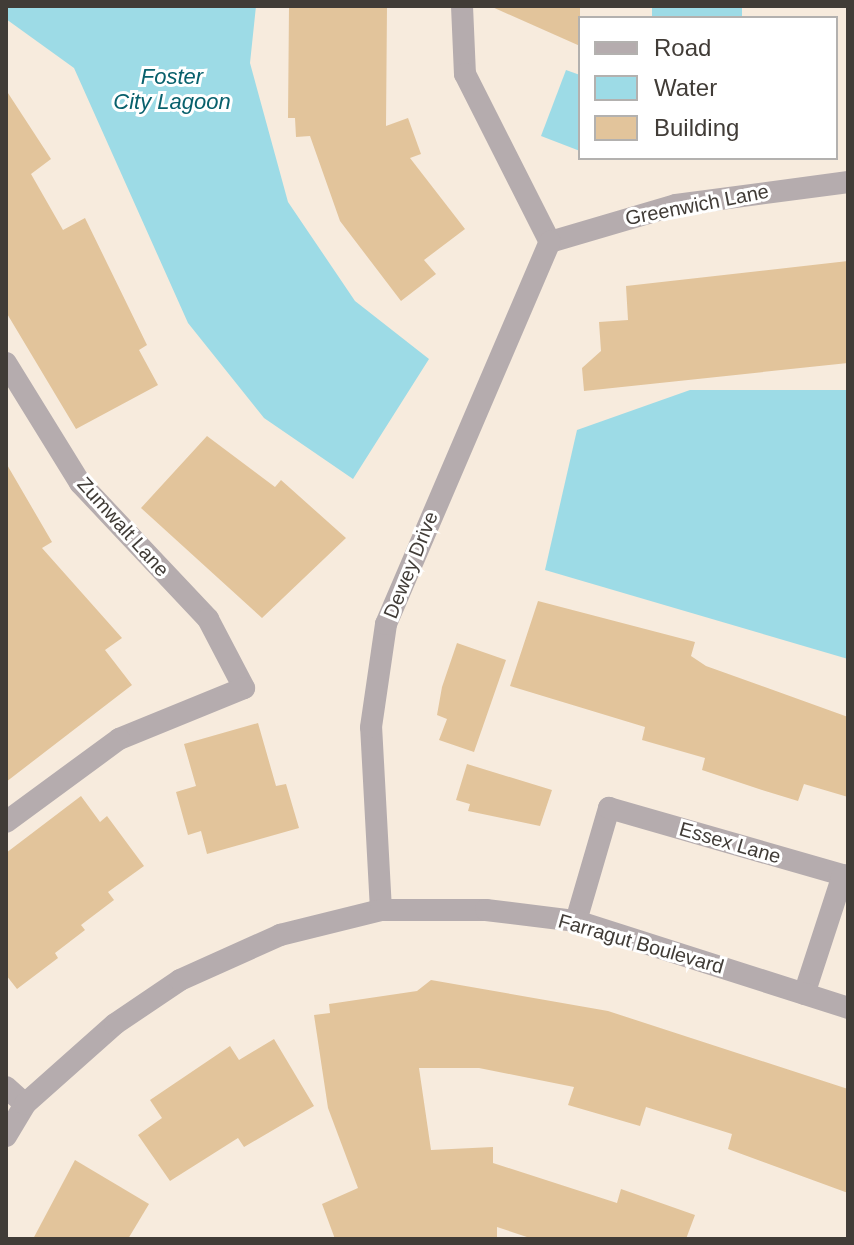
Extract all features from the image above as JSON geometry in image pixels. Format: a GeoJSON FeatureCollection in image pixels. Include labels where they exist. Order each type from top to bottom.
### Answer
{"type":"FeatureCollection","features":[{"type":"Feature","properties":{"kind":"street"},"geometry":{"type":"LineString","coordinates":[[462,6],[465,74],[550,242]]}},
{"type":"Feature","properties":{"kind":"street","name":"Greenwich Lane"},"geometry":{"type":"LineString","coordinates":[[550,242],[676,205],[848,182]]}},
{"type":"Feature","properties":{"kind":"street","name":"Dewey Drive"},"geometry":{"type":"LineString","coordinates":[[381,910],[371,727],[386,624],[550,242]]}},
{"type":"Feature","properties":{"kind":"street","name":"Zumwalt Lane"},"geometry":{"type":"LineString","coordinates":[[6,363],[80,483],[208,619],[244,688],[119,739],[6,822]]}},
{"type":"Feature","properties":{"kind":"street","name":"Essex Lane"},"geometry":{"type":"LineString","coordinates":[[576,921],[609,808],[843,875],[804,994]]}},
{"type":"Feature","properties":{"kind":"street","name":"Farragut Boulevard"},"geometry":{"type":"LineString","coordinates":[[6,1136],[25,1104],[115,1024],[180,980],[280,935],[381,910],[486,910],[576,921],[848,1008]]}},
{"type":"Feature","properties":{"kind":"street"},"geometry":{"type":"LineString","coordinates":[[6,1087],[25,1104]]}},
{"type":"Feature","properties":{"kind":"water","name":"Foster City Lagoon"},"geometry":{"type":"Polygon","coordinates":[[[6,6],[256,6],[250,63],[288,202],[355,301],[429,359],[353,479],[264,418],[188,323],[74,68],[6,19],[6,6]]]}},
{"type":"Feature","properties":{"kind":"water"},"geometry":{"type":"Polygon","coordinates":[[[652,6],[742,6],[742,16],[652,16],[652,6]]]}},
{"type":"Feature","properties":{"kind":"water"},"geometry":{"type":"Polygon","coordinates":[[[566,70],[578,74],[578,150],[541,136],[566,70]]]}},
{"type":"Feature","properties":{"kind":"water"},"geometry":{"type":"Polygon","coordinates":[[[690,390],[848,390],[848,659],[545,570],[577,430],[690,390]]]}},
{"type":"Feature","properties":{"kind":"building"},"geometry":{"type":"Polygon","coordinates":[[[289,6],[387,6],[386,126],[408,118],[421,154],[410,158],[465,229],[424,260],[436,274],[401,301],[340,221],[310,136],[296,137],[295,118],[288,118],[289,6]]]}},
{"type":"Feature","properties":{"kind":"building"},"geometry":{"type":"Polygon","coordinates":[[[490,6],[580,6],[578,45],[490,6]]]}},
{"type":"Feature","properties":{"kind":"building"},"geometry":{"type":"Polygon","coordinates":[[[6,90],[51,159],[31,174],[63,230],[85,218],[147,345],[139,350],[158,385],[76,429],[6,312],[6,90]]]}},
{"type":"Feature","properties":{"kind":"building"},"geometry":{"type":"Polygon","coordinates":[[[848,261],[848,363],[584,391],[582,368],[601,351],[599,322],[628,320],[626,286],[848,261]]]}},
{"type":"Feature","properties":{"kind":"building"},"geometry":{"type":"Polygon","coordinates":[[[207,436],[275,487],[281,480],[346,538],[262,618],[141,508],[207,436]]]}},
{"type":"Feature","properties":{"kind":"building"},"geometry":{"type":"Polygon","coordinates":[[[6,463],[52,542],[42,548],[122,638],[105,650],[132,685],[6,782],[6,463]]]}},
{"type":"Feature","properties":{"kind":"building"},"geometry":{"type":"Polygon","coordinates":[[[538,601],[695,642],[691,656],[706,666],[848,717],[848,797],[804,784],[798,801],[762,790],[702,770],[705,758],[642,740],[645,727],[510,686],[538,601]]]}},
{"type":"Feature","properties":{"kind":"building"},"geometry":{"type":"Polygon","coordinates":[[[457,643],[506,660],[474,752],[439,740],[447,719],[437,715],[442,687],[457,643]]]}},
{"type":"Feature","properties":{"kind":"building"},"geometry":{"type":"Polygon","coordinates":[[[258,723],[276,786],[286,784],[299,828],[207,854],[201,831],[188,835],[176,792],[196,786],[184,744],[258,723]]]}},
{"type":"Feature","properties":{"kind":"building"},"geometry":{"type":"Polygon","coordinates":[[[467,764],[552,790],[540,826],[468,811],[470,804],[456,800],[467,764]]]}},
{"type":"Feature","properties":{"kind":"building"},"geometry":{"type":"Polygon","coordinates":[[[81,796],[100,822],[107,816],[144,866],[108,892],[114,900],[81,925],[85,930],[55,953],[58,958],[17,989],[6,975],[6,853],[81,796]]]}},
{"type":"Feature","properties":{"kind":"building"},"geometry":{"type":"Polygon","coordinates":[[[431,980],[608,1011],[848,1089],[848,1193],[728,1149],[732,1134],[646,1107],[640,1126],[568,1105],[574,1087],[479,1068],[419,1068],[431,1150],[493,1147],[493,1163],[617,1203],[621,1189],[695,1215],[686,1239],[533,1239],[497,1227],[497,1239],[335,1239],[322,1204],[358,1188],[328,1108],[314,1015],[330,1013],[329,1004],[417,991],[431,980]]]}},
{"type":"Feature","properties":{"kind":"building"},"geometry":{"type":"Polygon","coordinates":[[[274,1039],[314,1106],[244,1147],[238,1138],[170,1181],[138,1135],[162,1118],[150,1100],[230,1046],[239,1060],[274,1039]]]}},
{"type":"Feature","properties":{"kind":"building"},"geometry":{"type":"Polygon","coordinates":[[[75,1160],[149,1204],[128,1239],[33,1239],[75,1160]]]}}]}
